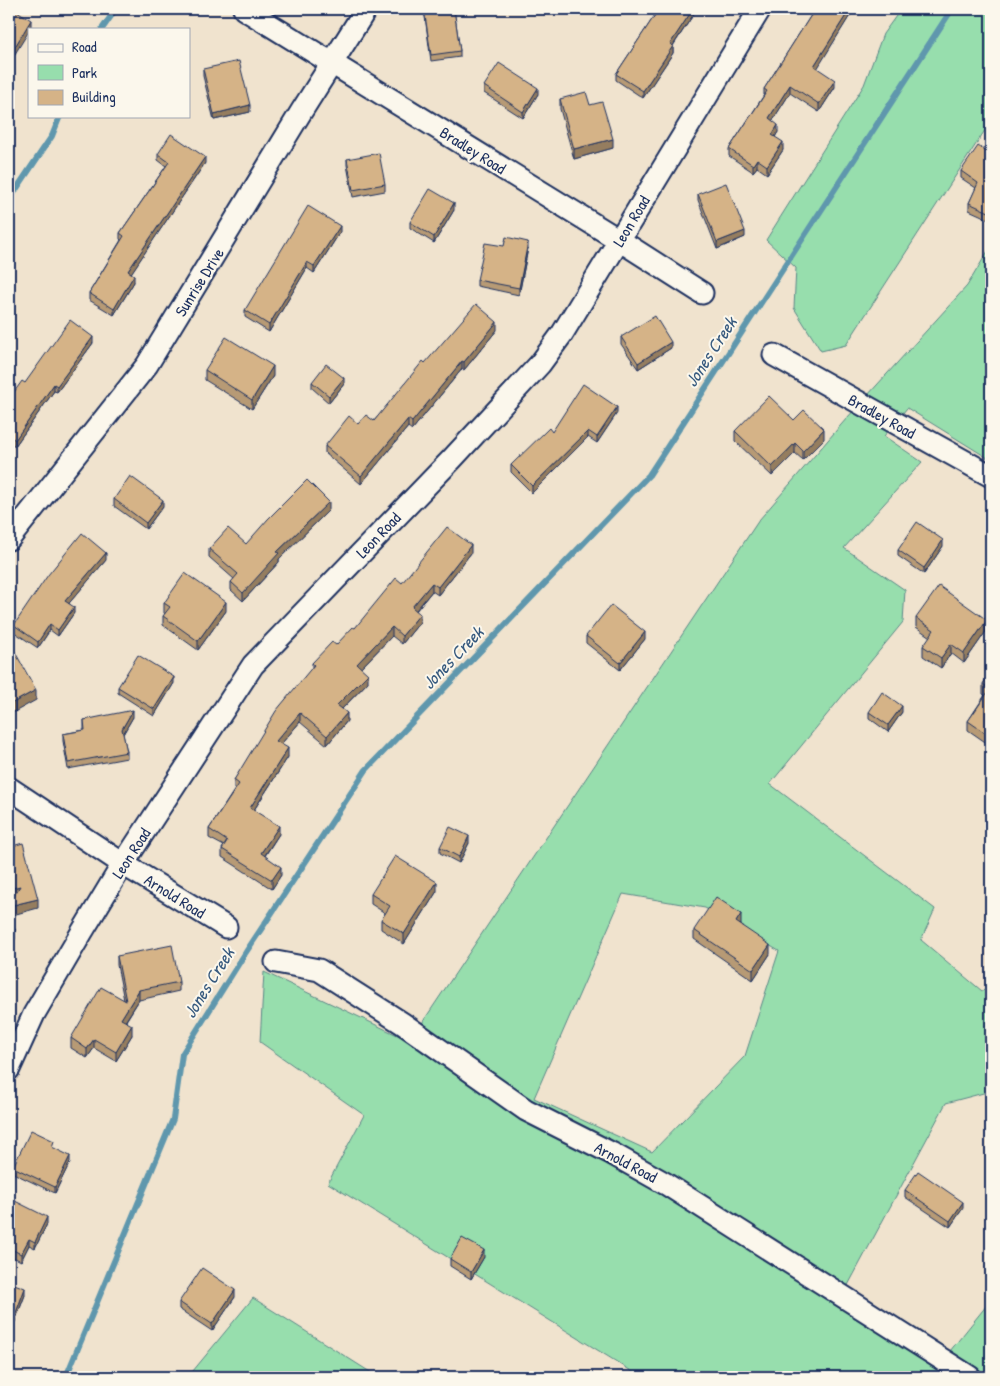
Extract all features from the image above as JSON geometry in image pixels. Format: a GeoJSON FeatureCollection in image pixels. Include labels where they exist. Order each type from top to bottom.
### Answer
{"type":"FeatureCollection","features":[{"type":"Feature","properties":{"kind":"street","name":"Bradley Road"},"geometry":{"type":"LineString","coordinates":[[244,9],[702,293]]}},
{"type":"Feature","properties":{"kind":"street","name":"Sunrise Drive"},"geometry":{"type":"LineString","coordinates":[[9,539],[147,365],[366,9]]}},
{"type":"Feature","properties":{"kind":"street","name":"Leon Road"},"geometry":{"type":"LineString","coordinates":[[9,1069],[34,1014],[123,864],[253,665],[445,466],[540,364],[562,334],[760,9]]}},
{"type":"Feature","properties":{"kind":"street","name":"Bradley Road"},"geometry":{"type":"LineString","coordinates":[[774,355],[991,476]]}},
{"type":"Feature","properties":{"kind":"street","name":"Arnold Road"},"geometry":{"type":"LineString","coordinates":[[9,788],[123,864],[226,928]]}},
{"type":"Feature","properties":{"kind":"street","name":"Arnold Road"},"geometry":{"type":"LineString","coordinates":[[276,962],[319,970],[402,1023],[526,1110],[611,1153],[666,1184],[970,1377]]}},
{"type":"Feature","properties":{"kind":"green space"},"geometry":{"type":"Polygon","coordinates":[[[901,9],[991,9],[991,121],[846,345],[821,351],[794,308],[796,268],[766,240],[864,85],[883,34],[901,9]]]}},
{"type":"Feature","properties":{"kind":"green space"},"geometry":{"type":"Polygon","coordinates":[[[991,246],[991,460],[907,408],[884,436],[922,462],[844,548],[905,590],[903,622],[770,784],[935,909],[921,940],[982,991],[991,988],[991,1091],[946,1103],[846,1289],[950,1351],[991,1300],[991,1377],[641,1377],[328,1183],[364,1115],[260,1042],[264,972],[410,1041],[759,520],[847,418],[967,286],[991,246]],[[623,894],[534,1098],[652,1152],[745,1056],[779,951],[705,908],[623,894]]]}},
{"type":"Feature","properties":{"kind":"green space"},"geometry":{"type":"Polygon","coordinates":[[[253,1298],[378,1377],[188,1377],[253,1298]]]}},
{"type":"Feature","properties":{"kind":"building"},"geometry":{"type":"Polygon","coordinates":[[[14,9],[31,20],[9,55],[9,17],[14,9]]]}},
{"type":"Feature","properties":{"kind":"building"},"geometry":{"type":"Polygon","coordinates":[[[424,9],[454,9],[460,51],[431,55],[424,9]]]}},
{"type":"Feature","properties":{"kind":"building"},"geometry":{"type":"Polygon","coordinates":[[[659,9],[693,9],[670,44],[673,46],[643,91],[616,74],[659,9]]]}},
{"type":"Feature","properties":{"kind":"building"},"geometry":{"type":"Polygon","coordinates":[[[815,9],[850,9],[814,66],[835,80],[819,104],[790,85],[769,118],[778,125],[772,135],[783,142],[767,166],[757,159],[753,165],[729,149],[767,91],[764,89],[815,9]]]}},
{"type":"Feature","properties":{"kind":"building"},"geometry":{"type":"Polygon","coordinates":[[[239,61],[250,105],[214,114],[203,69],[239,61]]]}},
{"type":"Feature","properties":{"kind":"building"},"geometry":{"type":"Polygon","coordinates":[[[499,63],[538,88],[523,112],[484,86],[499,63]]]}},
{"type":"Feature","properties":{"kind":"building"},"geometry":{"type":"Polygon","coordinates":[[[586,92],[590,105],[602,102],[613,139],[574,149],[560,99],[586,92]]]}},
{"type":"Feature","properties":{"kind":"building"},"geometry":{"type":"Polygon","coordinates":[[[171,134],[205,157],[128,271],[134,275],[114,309],[89,293],[124,236],[120,233],[169,162],[158,154],[171,134]]]}},
{"type":"Feature","properties":{"kind":"building"},"geometry":{"type":"Polygon","coordinates":[[[978,146],[991,155],[991,213],[969,203],[978,183],[961,171],[978,146]]]}},
{"type":"Feature","properties":{"kind":"building"},"geometry":{"type":"Polygon","coordinates":[[[379,153],[385,184],[353,190],[347,159],[379,153]]]}},
{"type":"Feature","properties":{"kind":"building"},"geometry":{"type":"Polygon","coordinates":[[[726,183],[745,231],[717,242],[698,194],[726,183]]]}},
{"type":"Feature","properties":{"kind":"building"},"geometry":{"type":"Polygon","coordinates":[[[430,189],[454,203],[434,237],[410,222],[430,189]]]}},
{"type":"Feature","properties":{"kind":"building"},"geometry":{"type":"Polygon","coordinates":[[[308,206],[340,226],[314,266],[307,262],[269,325],[245,310],[308,206]]]}},
{"type":"Feature","properties":{"kind":"building"},"geometry":{"type":"Polygon","coordinates":[[[506,237],[528,242],[519,288],[477,280],[485,243],[504,246],[506,237]]]}},
{"type":"Feature","properties":{"kind":"building"},"geometry":{"type":"Polygon","coordinates":[[[476,304],[497,322],[412,422],[408,419],[361,476],[325,446],[349,416],[358,424],[366,415],[374,421],[423,361],[425,363],[476,304]]]}},
{"type":"Feature","properties":{"kind":"building"},"geometry":{"type":"Polygon","coordinates":[[[655,316],[671,342],[638,363],[621,337],[655,316]]]}},
{"type":"Feature","properties":{"kind":"building"},"geometry":{"type":"Polygon","coordinates":[[[70,320],[93,337],[57,386],[54,384],[15,440],[9,435],[9,399],[22,381],[25,383],[70,320]]]}},
{"type":"Feature","properties":{"kind":"building"},"geometry":{"type":"Polygon","coordinates":[[[226,337],[273,366],[252,400],[205,370],[226,337]]]}},
{"type":"Feature","properties":{"kind":"building"},"geometry":{"type":"Polygon","coordinates":[[[326,364],[344,378],[329,396],[312,382],[326,364]]]}},
{"type":"Feature","properties":{"kind":"building"},"geometry":{"type":"Polygon","coordinates":[[[583,384],[617,407],[597,437],[588,431],[532,486],[511,465],[549,428],[552,432],[583,384]]]}},
{"type":"Feature","properties":{"kind":"building"},"geometry":{"type":"Polygon","coordinates":[[[769,396],[794,420],[804,410],[824,429],[803,451],[795,443],[772,467],[735,431],[769,396]]]}},
{"type":"Feature","properties":{"kind":"building"},"geometry":{"type":"Polygon","coordinates":[[[130,476],[163,500],[146,523],[114,499],[130,476]]]}},
{"type":"Feature","properties":{"kind":"building"},"geometry":{"type":"Polygon","coordinates":[[[307,480],[329,502],[277,552],[279,553],[243,593],[231,582],[238,574],[209,549],[228,528],[246,544],[307,480]]]}},
{"type":"Feature","properties":{"kind":"building"},"geometry":{"type":"Polygon","coordinates":[[[917,522],[943,540],[924,568],[898,550],[917,522]]]}},
{"type":"Feature","properties":{"kind":"building"},"geometry":{"type":"Polygon","coordinates":[[[447,527],[471,545],[438,587],[432,583],[412,607],[420,614],[402,636],[392,627],[357,664],[368,674],[337,705],[347,713],[327,736],[300,713],[276,741],[288,748],[250,808],[279,826],[261,853],[281,867],[272,880],[222,849],[227,841],[209,829],[239,784],[234,780],[276,711],[314,665],[312,663],[332,642],[336,645],[353,627],[355,628],[396,578],[402,583],[447,527]]]}},
{"type":"Feature","properties":{"kind":"building"},"geometry":{"type":"Polygon","coordinates":[[[82,533],[106,553],[65,601],[74,607],[58,630],[50,624],[38,642],[14,625],[48,575],[82,533]]]}},
{"type":"Feature","properties":{"kind":"building"},"geometry":{"type":"Polygon","coordinates":[[[185,573],[226,602],[198,641],[163,616],[170,607],[164,603],[185,573]]]}},
{"type":"Feature","properties":{"kind":"building"},"geometry":{"type":"Polygon","coordinates":[[[939,586],[987,620],[964,653],[951,644],[941,658],[923,646],[934,630],[916,618],[939,586]]]}},
{"type":"Feature","properties":{"kind":"building"},"geometry":{"type":"Polygon","coordinates":[[[611,605],[645,632],[620,663],[586,636],[611,605]]]}},
{"type":"Feature","properties":{"kind":"building"},"geometry":{"type":"Polygon","coordinates":[[[9,643],[36,690],[9,705],[9,643]]]}},
{"type":"Feature","properties":{"kind":"building"},"geometry":{"type":"Polygon","coordinates":[[[138,655],[174,677],[154,709],[118,687],[138,655]]]}},
{"type":"Feature","properties":{"kind":"building"},"geometry":{"type":"Polygon","coordinates":[[[991,672],[991,737],[968,721],[990,689],[983,684],[991,672]]]}},
{"type":"Feature","properties":{"kind":"building"},"geometry":{"type":"Polygon","coordinates":[[[882,692],[902,706],[888,725],[869,712],[882,692]]]}},
{"type":"Feature","properties":{"kind":"building"},"geometry":{"type":"Polygon","coordinates":[[[133,710],[122,729],[127,752],[68,763],[63,734],[85,730],[84,720],[133,710]]]}},
{"type":"Feature","properties":{"kind":"building"},"geometry":{"type":"Polygon","coordinates":[[[450,827],[469,836],[459,857],[440,847],[450,827]]]}},
{"type":"Feature","properties":{"kind":"building"},"geometry":{"type":"Polygon","coordinates":[[[23,843],[38,899],[9,906],[20,886],[9,889],[9,847],[23,843]]]}},
{"type":"Feature","properties":{"kind":"building"},"geometry":{"type":"Polygon","coordinates":[[[395,856],[437,882],[404,934],[381,920],[390,906],[371,894],[395,856]]]}},
{"type":"Feature","properties":{"kind":"building"},"geometry":{"type":"Polygon","coordinates":[[[716,897],[741,914],[736,922],[770,945],[753,970],[694,930],[716,897]]]}},
{"type":"Feature","properties":{"kind":"building"},"geometry":{"type":"Polygon","coordinates":[[[9,926],[15,929],[9,939],[9,926]]]}},
{"type":"Feature","properties":{"kind":"building"},"geometry":{"type":"Polygon","coordinates":[[[172,945],[179,982],[139,990],[121,1019],[132,1025],[116,1052],[94,1039],[87,1049],[71,1038],[101,987],[126,1001],[117,956],[172,945]]]}},
{"type":"Feature","properties":{"kind":"building"},"geometry":{"type":"Polygon","coordinates":[[[31,1130],[54,1141],[52,1147],[70,1156],[55,1187],[13,1167],[31,1130]]]}},
{"type":"Feature","properties":{"kind":"building"},"geometry":{"type":"Polygon","coordinates":[[[918,1171],[963,1202],[950,1221],[905,1190],[918,1171]]]}},
{"type":"Feature","properties":{"kind":"building"},"geometry":{"type":"Polygon","coordinates":[[[9,1198],[47,1217],[35,1242],[29,1239],[21,1254],[9,1248],[9,1237],[15,1224],[9,1221],[9,1198]]]}},
{"type":"Feature","properties":{"kind":"building"},"geometry":{"type":"Polygon","coordinates":[[[462,1238],[484,1250],[471,1272],[450,1259],[462,1238]]]}},
{"type":"Feature","properties":{"kind":"building"},"geometry":{"type":"Polygon","coordinates":[[[202,1268],[235,1290],[212,1324],[179,1302],[202,1268]]]}},
{"type":"Feature","properties":{"kind":"building"},"geometry":{"type":"Polygon","coordinates":[[[9,1282],[25,1288],[14,1318],[9,1316],[9,1282]]]}},
{"type":"Feature","properties":{"kind":"waterway"},"geometry":{"type":"LineString","coordinates":[[103,28],[116,9]]}},
{"type":"Feature","properties":{"kind":"waterway","name":"Jones Creek"},"geometry":{"type":"LineString","coordinates":[[66,1377],[173,1119],[182,1054],[246,952],[366,770],[649,475],[952,9]]}},
{"type":"Feature","properties":{"kind":"waterway"},"geometry":{"type":"LineString","coordinates":[[9,200],[52,136],[59,118]]}}]}
